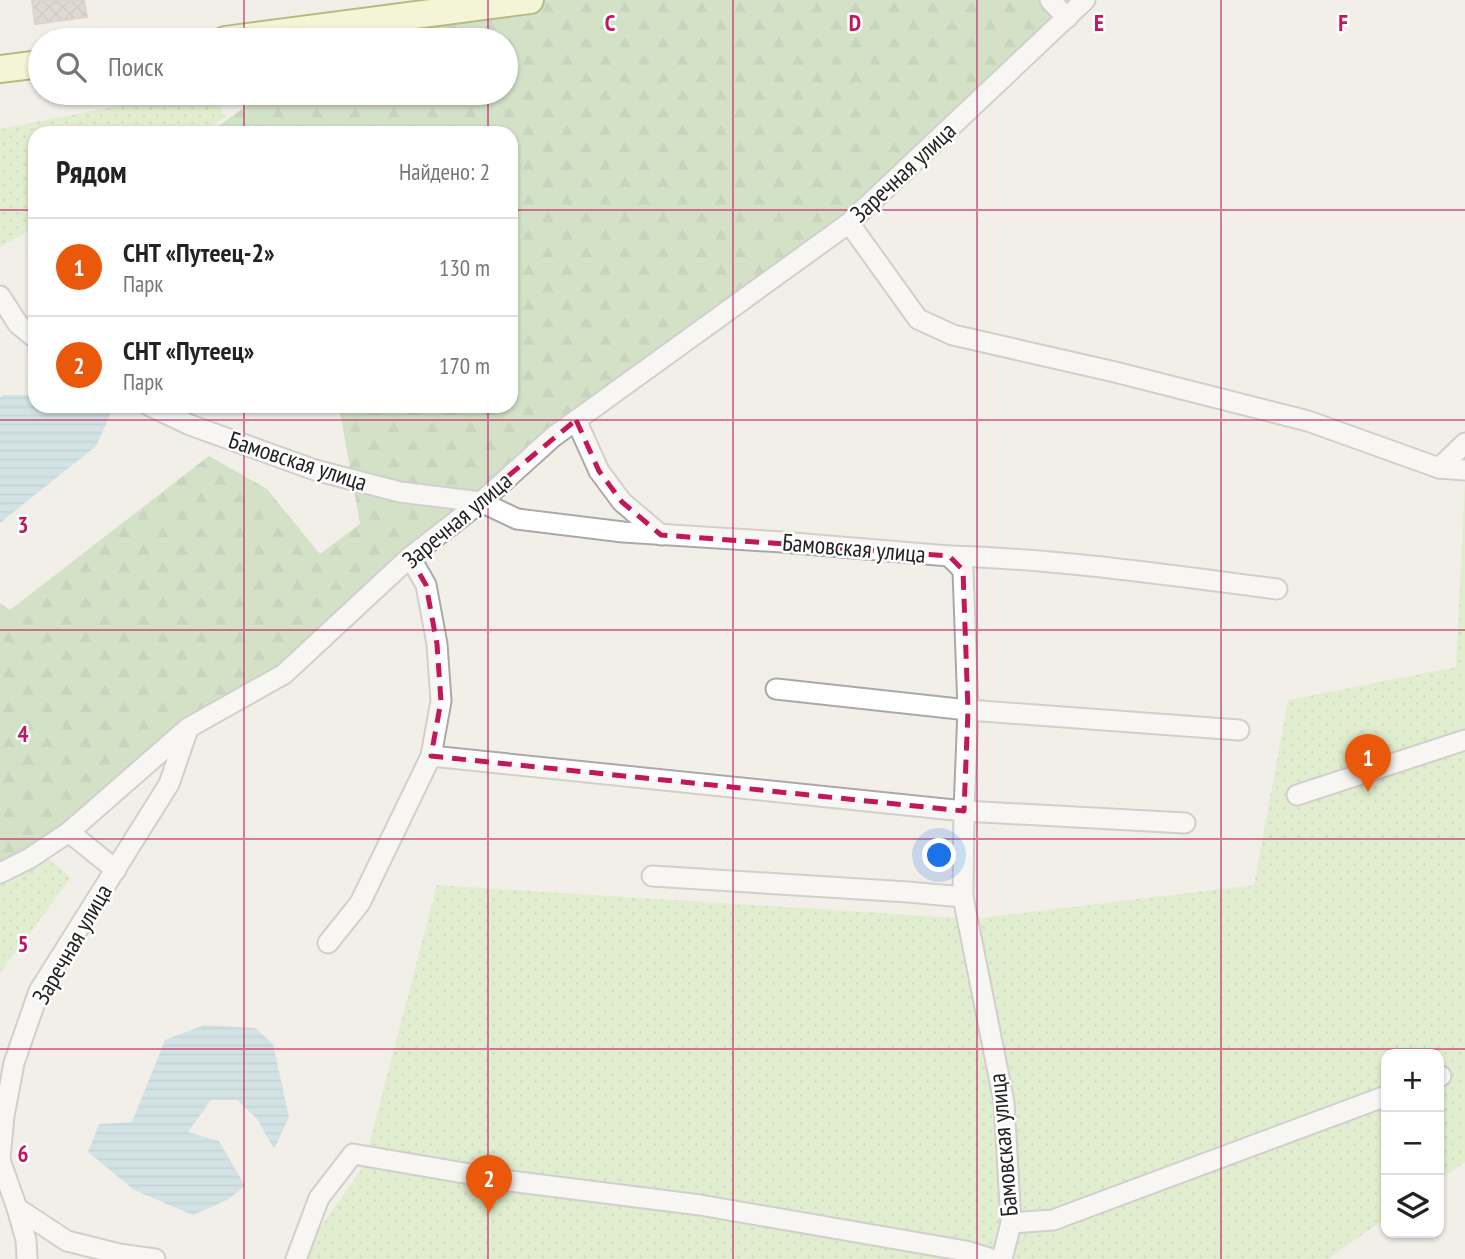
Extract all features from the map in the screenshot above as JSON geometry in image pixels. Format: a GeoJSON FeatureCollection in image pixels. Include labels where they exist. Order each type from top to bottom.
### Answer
{"type":"FeatureCollection","features":[{"type":"Feature","properties":{"kind":"main road"},"geometry":{"type":"LineString","coordinates":[[316,28],[530,0]]}},
{"type":"Feature","properties":{"kind":"main road"},"geometry":{"type":"LineString","coordinates":[[0,69],[28,66]]}},
{"type":"Feature","properties":{"kind":"street"},"geometry":{"type":"LineString","coordinates":[[1050,0],[1067,18]]}},
{"type":"Feature","properties":{"kind":"street","name":"Заречная улица"},"geometry":{"type":"LineString","coordinates":[[27,1259],[26,1240],[0,1159],[4,1116],[14,1063],[40,991],[169,784],[188,728],[284,674],[410,557],[481,502],[553,437],[849,223],[1085,0]]}},
{"type":"Feature","properties":{"kind":"street"},"geometry":{"type":"LineString","coordinates":[[849,223],[918,319],[953,335],[1115,372],[1308,421],[1439,468],[1465,470]]}},
{"type":"Feature","properties":{"kind":"street"},"geometry":{"type":"LineString","coordinates":[[0,296],[18,324],[28,332]]}},
{"type":"Feature","properties":{"kind":"street","name":"Бамовская улица"},"geometry":{"type":"LineString","coordinates":[[165,413],[190,425],[315,470],[400,492],[481,502],[516,519],[661,535],[949,556],[963,570],[968,710],[963,897],[1004,1102],[1011,1223],[1002,1259]]}},
{"type":"Feature","properties":{"kind":"street"},"geometry":{"type":"LineString","coordinates":[[576,420],[599,471],[622,502],[661,535]]}},
{"type":"Feature","properties":{"kind":"street"},"geometry":{"type":"LineString","coordinates":[[1439,468],[1465,443]]}},
{"type":"Feature","properties":{"kind":"street"},"geometry":{"type":"LineString","coordinates":[[949,556],[1000,557],[1100,566],[1277,589]]}},
{"type":"Feature","properties":{"kind":"street"},"geometry":{"type":"LineString","coordinates":[[328,943],[360,903],[431,756],[441,701],[437,644],[426,585],[410,557]]}},
{"type":"Feature","properties":{"kind":"street"},"geometry":{"type":"LineString","coordinates":[[776,689],[968,710],[1239,730]]}},
{"type":"Feature","properties":{"kind":"street"},"geometry":{"type":"LineString","coordinates":[[0,873],[30,858],[69,832],[188,728]]}},
{"type":"Feature","properties":{"kind":"street"},"geometry":{"type":"LineString","coordinates":[[1297,795],[1465,740]]}},
{"type":"Feature","properties":{"kind":"street"},"geometry":{"type":"LineString","coordinates":[[431,756],[964,811],[1185,823]]}},
{"type":"Feature","properties":{"kind":"street"},"geometry":{"type":"LineString","coordinates":[[69,832],[116,870]]}},
{"type":"Feature","properties":{"kind":"street"},"geometry":{"type":"LineString","coordinates":[[652,876],[963,897]]}},
{"type":"Feature","properties":{"kind":"street"},"geometry":{"type":"LineString","coordinates":[[1011,1223],[1053,1220],[1381,1098]]}},
{"type":"Feature","properties":{"kind":"street"},"geometry":{"type":"LineString","coordinates":[[296,1259],[319,1198],[353,1154],[510,1181],[700,1205],[966,1251],[992,1259]]}},
{"type":"Feature","properties":{"kind":"street"},"geometry":{"type":"LineString","coordinates":[[17,1208],[67,1241],[120,1254],[155,1259]]}},
{"type":"Feature","properties":{"kind":"highlighted area"},"geometry":{"type":"Polygon","coordinates":[[[576,420],[599,471],[622,502],[661,535],[949,556],[963,570],[968,710],[964,811],[431,756],[441,701],[437,644],[426,585],[410,557],[576,420]]]}},
{"type":"Feature","properties":{"kind":"green space"},"geometry":{"type":"Polygon","coordinates":[[[530,0],[1085,0],[849,223],[576,420],[284,674],[188,728],[0,873],[0,603],[10,610],[209,456],[267,489],[320,554],[360,524],[340,413],[518,413],[518,126],[219,126],[248,105],[518,105],[518,28],[368,28],[530,0]]]}},
{"type":"Feature","properties":{"kind":"green space"},"geometry":{"type":"Polygon","coordinates":[[[123,105],[218,105],[226,117],[210,126],[28,126],[28,231],[0,247],[0,129],[123,105]]]}},
{"type":"Feature","properties":{"kind":"green space"},"geometry":{"type":"Polygon","coordinates":[[[1465,482],[1465,1162],[1444,1177],[1444,1049],[1381,1049],[1381,1222],[1328,1259],[298,1259],[363,1167],[437,885],[973,919],[1254,885],[1288,700],[1456,667],[1465,482]]]}},
{"type":"Feature","properties":{"kind":"green space"},"geometry":{"type":"Polygon","coordinates":[[[45,855],[71,878],[0,973],[0,882],[45,855]]]}},
{"type":"Feature","properties":{"kind":"water"},"geometry":{"type":"Polygon","coordinates":[[[3,395],[28,395],[28,413],[111,413],[96,446],[0,523],[0,398],[3,395]]]}},
{"type":"Feature","properties":{"kind":"water"},"geometry":{"type":"Polygon","coordinates":[[[204,1025],[255,1028],[273,1044],[289,1117],[274,1149],[257,1119],[237,1100],[211,1100],[188,1132],[219,1141],[245,1186],[227,1200],[193,1215],[134,1190],[88,1152],[99,1124],[132,1122],[165,1040],[204,1025]]]}},
{"type":"Feature","properties":{"kind":"building"},"geometry":{"type":"Polygon","coordinates":[[[32,0],[84,0],[87,17],[35,24],[32,0]]]}},
{"type":"Feature","properties":{"kind":"place","name":"СНТ «Путеец-2»"},"geometry":{"type":"Point","coordinates":[1368,792]}},
{"type":"Feature","properties":{"kind":"place","name":"СНТ «Путеец»"},"geometry":{"type":"Point","coordinates":[489,1213]}}]}
